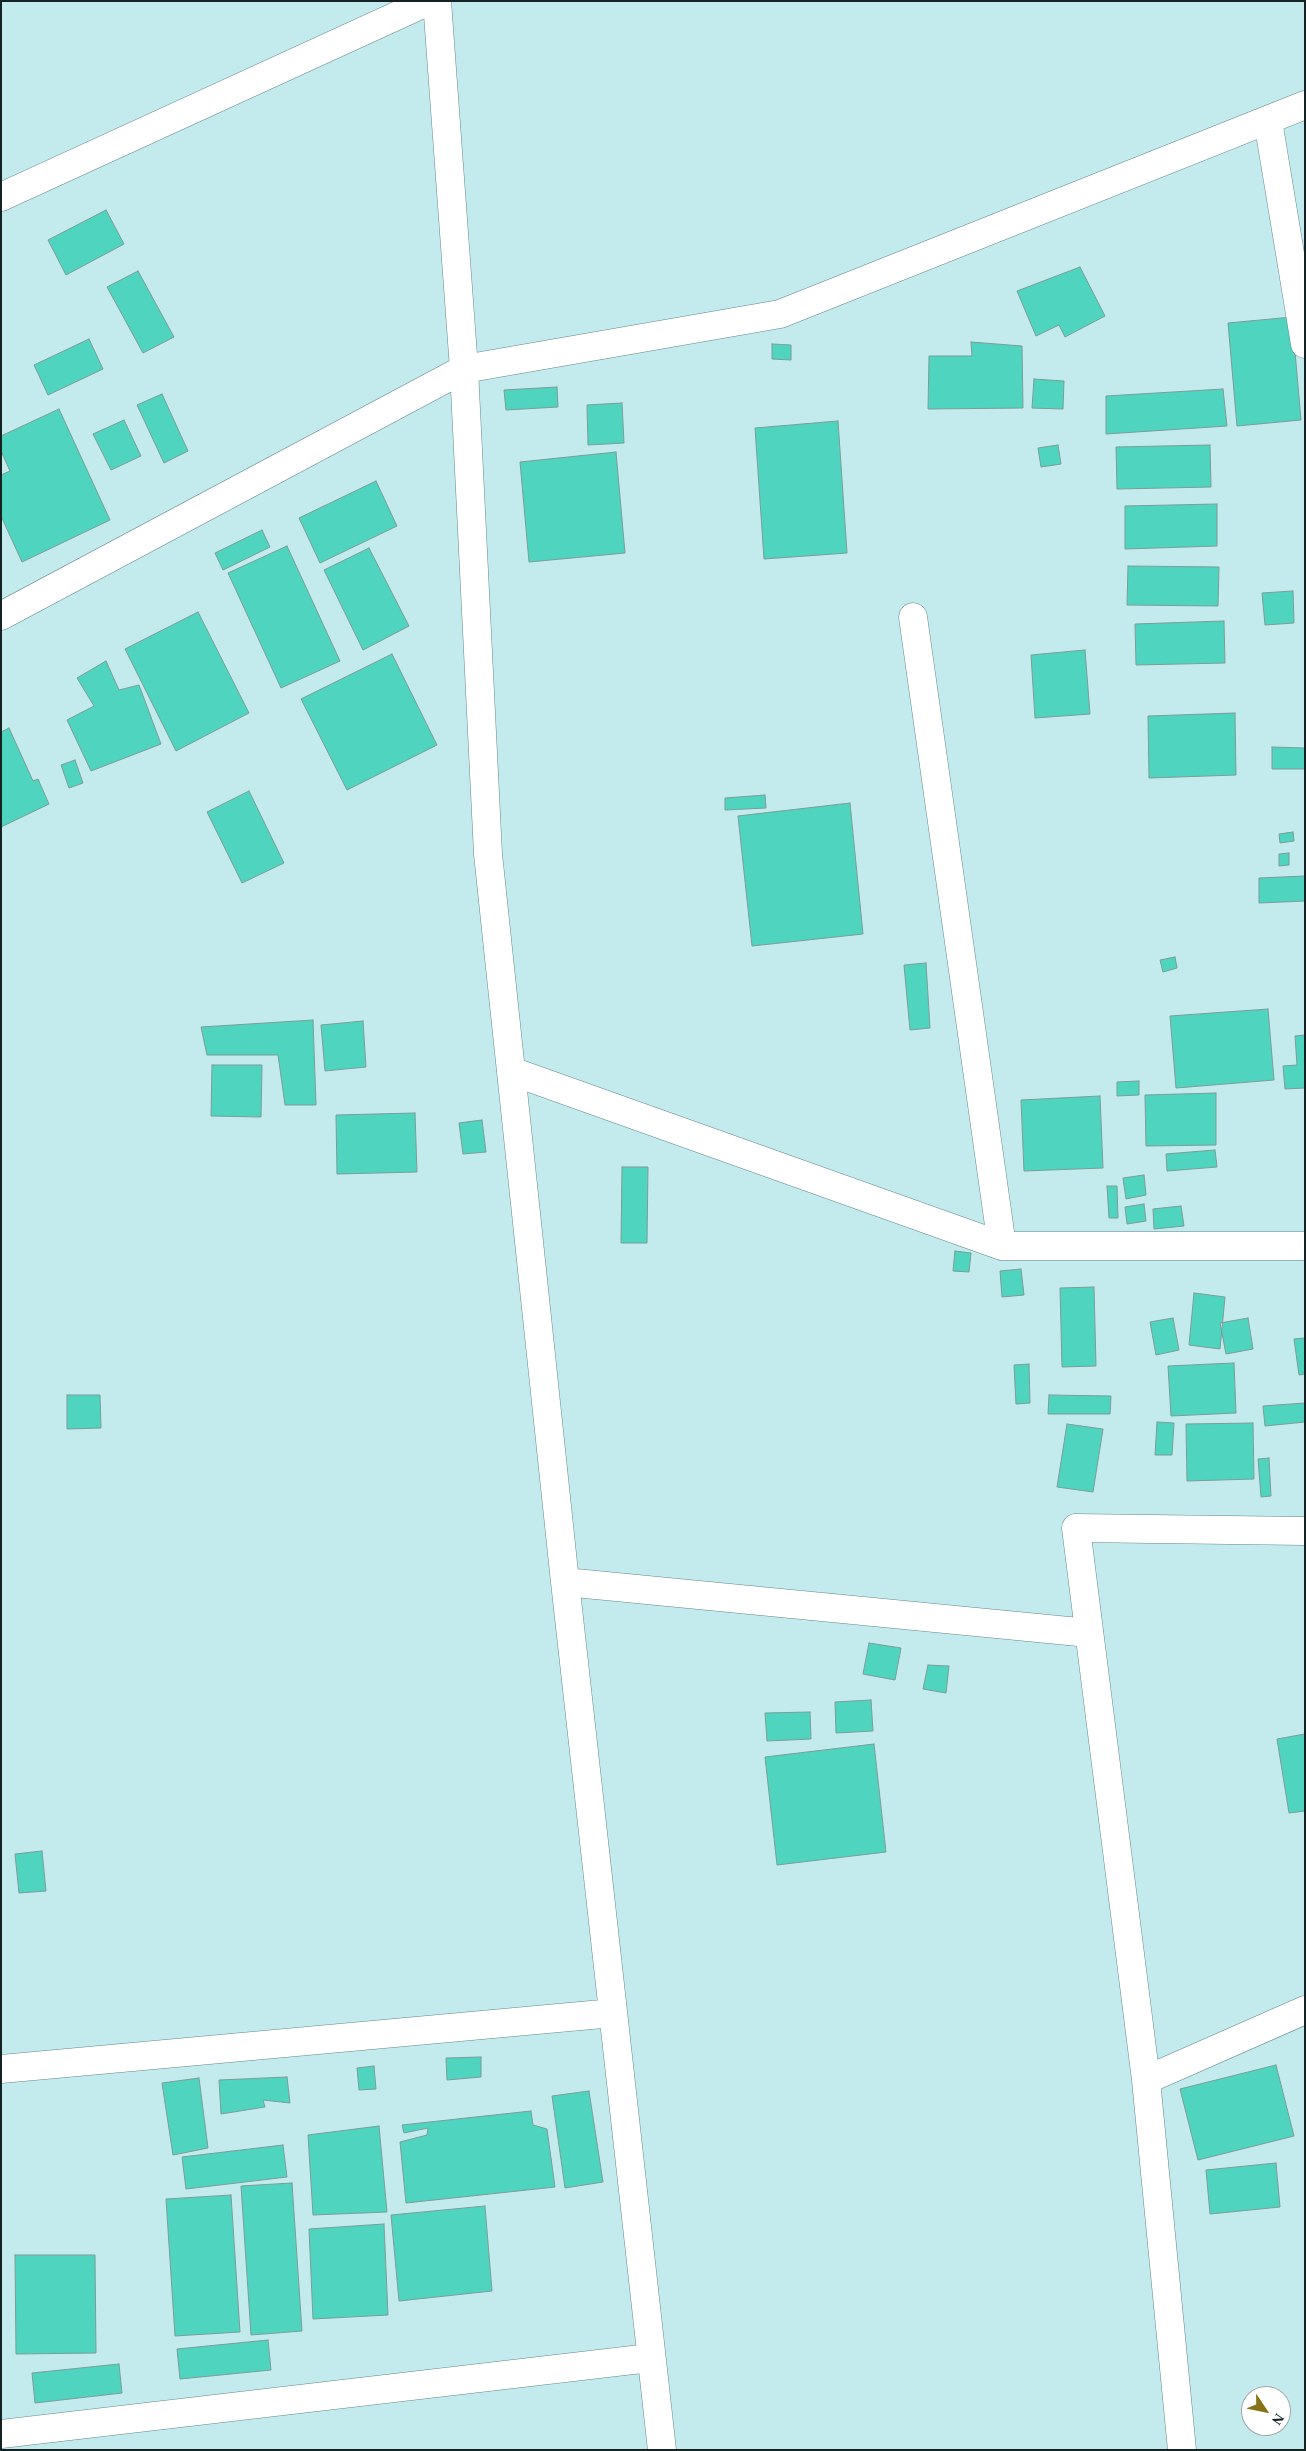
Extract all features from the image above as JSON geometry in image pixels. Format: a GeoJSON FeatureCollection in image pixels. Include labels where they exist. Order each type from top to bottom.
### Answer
{"type":"FeatureCollection","features":[{"type":"Feature","properties":{"kind":"street"},"geometry":{"type":"LineString","coordinates":[[1,197],[429,1]]}},
{"type":"Feature","properties":{"kind":"street"},"geometry":{"type":"LineString","coordinates":[[437,1],[464,368],[488,854],[565,1582],[650,2358],[662,2450]]}},
{"type":"Feature","properties":{"kind":"street"},"geometry":{"type":"LineString","coordinates":[[1,616],[464,368],[780,314],[1305,105]]}},
{"type":"Feature","properties":{"kind":"street"},"geometry":{"type":"LineString","coordinates":[[1268,121],[1305,344]]}},
{"type":"Feature","properties":{"kind":"street"},"geometry":{"type":"LineString","coordinates":[[913,617],[1002,1246]]}},
{"type":"Feature","properties":{"kind":"street"},"geometry":{"type":"LineString","coordinates":[[512,1071],[1002,1246],[1305,1246]]}},
{"type":"Feature","properties":{"kind":"street"},"geometry":{"type":"LineString","coordinates":[[1182,2450],[1146,2080],[1076,1528],[1305,1531]]}},
{"type":"Feature","properties":{"kind":"street"},"geometry":{"type":"LineString","coordinates":[[565,1582],[1089,1633]]}},
{"type":"Feature","properties":{"kind":"street"},"geometry":{"type":"LineString","coordinates":[[1146,2080],[1305,2010]]}},
{"type":"Feature","properties":{"kind":"street"},"geometry":{"type":"LineString","coordinates":[[1,2069],[613,2014]]}},
{"type":"Feature","properties":{"kind":"street"},"geometry":{"type":"LineString","coordinates":[[1,2434],[650,2358]]}},
{"type":"Feature","properties":{"kind":"building"},"geometry":{"type":"Polygon","coordinates":[[[106,210],[124,244],[66,275],[48,240],[106,210]]]}},
{"type":"Feature","properties":{"kind":"building"},"geometry":{"type":"Polygon","coordinates":[[[1080,267],[1105,316],[1065,337],[1059,325],[1036,336],[1017,291],[1080,267]]]}},
{"type":"Feature","properties":{"kind":"building"},"geometry":{"type":"Polygon","coordinates":[[[138,271],[174,337],[143,353],[107,287],[138,271]]]}},
{"type":"Feature","properties":{"kind":"building"},"geometry":{"type":"Polygon","coordinates":[[[1292,317],[1301,420],[1237,426],[1228,323],[1292,317]]]}},
{"type":"Feature","properties":{"kind":"building"},"geometry":{"type":"Polygon","coordinates":[[[89,339],[103,369],[48,395],[34,365],[89,339]]]}},
{"type":"Feature","properties":{"kind":"building"},"geometry":{"type":"Polygon","coordinates":[[[971,342],[1022,346],[1023,408],[928,409],[929,356],[972,356],[971,342]]]}},
{"type":"Feature","properties":{"kind":"building"},"geometry":{"type":"Polygon","coordinates":[[[772,344],[791,345],[791,360],[772,359],[772,344]]]}},
{"type":"Feature","properties":{"kind":"building"},"geometry":{"type":"Polygon","coordinates":[[[1034,379],[1064,381],[1063,409],[1032,408],[1034,379]]]}},
{"type":"Feature","properties":{"kind":"building"},"geometry":{"type":"Polygon","coordinates":[[[557,387],[558,407],[506,410],[504,390],[557,387]]]}},
{"type":"Feature","properties":{"kind":"building"},"geometry":{"type":"Polygon","coordinates":[[[1223,389],[1227,426],[1106,434],[1106,396],[1223,389]]]}},
{"type":"Feature","properties":{"kind":"building"},"geometry":{"type":"Polygon","coordinates":[[[162,394],[188,451],[164,463],[137,405],[162,394]]]}},
{"type":"Feature","properties":{"kind":"building"},"geometry":{"type":"Polygon","coordinates":[[[622,403],[624,443],[588,445],[587,405],[622,403]]]}},
{"type":"Feature","properties":{"kind":"building"},"geometry":{"type":"Polygon","coordinates":[[[59,409],[110,520],[22,562],[1,516],[1,475],[10,471],[1,451],[1,436],[59,409]]]}},
{"type":"Feature","properties":{"kind":"building"},"geometry":{"type":"Polygon","coordinates":[[[124,420],[141,456],[111,470],[93,434],[124,420]]]}},
{"type":"Feature","properties":{"kind":"building"},"geometry":{"type":"Polygon","coordinates":[[[838,421],[847,553],[764,559],[755,428],[838,421]]]}},
{"type":"Feature","properties":{"kind":"building"},"geometry":{"type":"Polygon","coordinates":[[[1058,445],[1061,464],[1041,467],[1038,448],[1058,445]]]}},
{"type":"Feature","properties":{"kind":"building"},"geometry":{"type":"Polygon","coordinates":[[[1210,445],[1211,487],[1117,489],[1116,447],[1210,445]]]}},
{"type":"Feature","properties":{"kind":"building"},"geometry":{"type":"Polygon","coordinates":[[[616,452],[625,553],[529,562],[520,462],[616,452]]]}},
{"type":"Feature","properties":{"kind":"building"},"geometry":{"type":"Polygon","coordinates":[[[376,481],[397,526],[320,563],[299,518],[376,481]]]}},
{"type":"Feature","properties":{"kind":"building"},"geometry":{"type":"Polygon","coordinates":[[[1217,504],[1217,546],[1125,549],[1125,506],[1217,504]]]}},
{"type":"Feature","properties":{"kind":"building"},"geometry":{"type":"Polygon","coordinates":[[[262,530],[270,547],[223,570],[215,553],[262,530]]]}},
{"type":"Feature","properties":{"kind":"building"},"geometry":{"type":"Polygon","coordinates":[[[287,546],[340,661],[281,688],[228,573],[287,546]]]}},
{"type":"Feature","properties":{"kind":"building"},"geometry":{"type":"Polygon","coordinates":[[[369,548],[409,626],[363,650],[324,570],[369,548]]]}},
{"type":"Feature","properties":{"kind":"building"},"geometry":{"type":"Polygon","coordinates":[[[1128,566],[1219,567],[1218,606],[1127,605],[1128,566]]]}},
{"type":"Feature","properties":{"kind":"building"},"geometry":{"type":"Polygon","coordinates":[[[1293,591],[1294,623],[1265,625],[1262,593],[1293,591]]]}},
{"type":"Feature","properties":{"kind":"building"},"geometry":{"type":"Polygon","coordinates":[[[198,612],[249,713],[176,751],[125,649],[198,612]]]}},
{"type":"Feature","properties":{"kind":"building"},"geometry":{"type":"Polygon","coordinates":[[[1224,621],[1225,663],[1136,665],[1135,624],[1224,621]]]}},
{"type":"Feature","properties":{"kind":"building"},"geometry":{"type":"Polygon","coordinates":[[[1085,650],[1090,714],[1035,718],[1031,655],[1085,650]]]}},
{"type":"Feature","properties":{"kind":"building"},"geometry":{"type":"Polygon","coordinates":[[[392,654],[437,745],[347,790],[301,699],[392,654]]]}},
{"type":"Feature","properties":{"kind":"building"},"geometry":{"type":"Polygon","coordinates":[[[106,661],[119,690],[139,685],[161,744],[91,771],[67,720],[94,706],[77,678],[106,661]]]}},
{"type":"Feature","properties":{"kind":"building"},"geometry":{"type":"Polygon","coordinates":[[[1235,713],[1236,775],[1149,778],[1148,716],[1235,713]]]}},
{"type":"Feature","properties":{"kind":"building"},"geometry":{"type":"Polygon","coordinates":[[[9,728],[33,781],[38,779],[49,804],[1,827],[1,732],[9,728]]]}},
{"type":"Feature","properties":{"kind":"building"},"geometry":{"type":"Polygon","coordinates":[[[1272,747],[1305,748],[1305,769],[1272,769],[1272,747]]]}},
{"type":"Feature","properties":{"kind":"building"},"geometry":{"type":"Polygon","coordinates":[[[75,760],[83,783],[69,788],[61,765],[75,760]]]}},
{"type":"Feature","properties":{"kind":"building"},"geometry":{"type":"Polygon","coordinates":[[[249,791],[284,863],[242,883],[207,812],[249,791]]]}},
{"type":"Feature","properties":{"kind":"building"},"geometry":{"type":"Polygon","coordinates":[[[765,795],[766,808],[725,810],[725,798],[765,795]]]}},
{"type":"Feature","properties":{"kind":"building"},"geometry":{"type":"Polygon","coordinates":[[[850,803],[863,934],[752,946],[738,816],[850,803]]]}},
{"type":"Feature","properties":{"kind":"building"},"geometry":{"type":"Polygon","coordinates":[[[1293,832],[1294,841],[1280,843],[1279,834],[1293,832]]]}},
{"type":"Feature","properties":{"kind":"building"},"geometry":{"type":"Polygon","coordinates":[[[1289,853],[1289,865],[1279,866],[1279,854],[1289,853]]]}},
{"type":"Feature","properties":{"kind":"building"},"geometry":{"type":"Polygon","coordinates":[[[1305,876],[1305,901],[1259,903],[1259,878],[1305,876]]]}},
{"type":"Feature","properties":{"kind":"building"},"geometry":{"type":"Polygon","coordinates":[[[1175,957],[1177,968],[1163,972],[1160,960],[1175,957]]]}},
{"type":"Feature","properties":{"kind":"building"},"geometry":{"type":"Polygon","coordinates":[[[926,963],[930,1028],[910,1030],[904,965],[926,963]]]}},
{"type":"Feature","properties":{"kind":"building"},"geometry":{"type":"Polygon","coordinates":[[[1268,1009],[1274,1080],[1176,1088],[1170,1016],[1268,1009]]]}},
{"type":"Feature","properties":{"kind":"building"},"geometry":{"type":"Polygon","coordinates":[[[313,1020],[316,1105],[285,1105],[278,1055],[207,1055],[201,1027],[313,1020]]]}},
{"type":"Feature","properties":{"kind":"building"},"geometry":{"type":"Polygon","coordinates":[[[363,1021],[366,1067],[325,1071],[321,1025],[363,1021]]]}},
{"type":"Feature","properties":{"kind":"building"},"geometry":{"type":"Polygon","coordinates":[[[1305,1035],[1305,1088],[1285,1089],[1283,1066],[1297,1065],[1295,1036],[1305,1035]]]}},
{"type":"Feature","properties":{"kind":"building"},"geometry":{"type":"Polygon","coordinates":[[[212,1065],[262,1065],[261,1117],[211,1116],[212,1065]]]}},
{"type":"Feature","properties":{"kind":"building"},"geometry":{"type":"Polygon","coordinates":[[[1139,1081],[1139,1095],[1117,1096],[1117,1082],[1139,1081]]]}},
{"type":"Feature","properties":{"kind":"building"},"geometry":{"type":"Polygon","coordinates":[[[1216,1093],[1216,1145],[1146,1146],[1145,1095],[1216,1093]]]}},
{"type":"Feature","properties":{"kind":"building"},"geometry":{"type":"Polygon","coordinates":[[[1100,1096],[1103,1168],[1024,1171],[1021,1100],[1100,1096]]]}},
{"type":"Feature","properties":{"kind":"building"},"geometry":{"type":"Polygon","coordinates":[[[415,1113],[417,1172],[337,1174],[336,1115],[415,1113]]]}},
{"type":"Feature","properties":{"kind":"building"},"geometry":{"type":"Polygon","coordinates":[[[482,1120],[486,1152],[463,1154],[459,1123],[482,1120]]]}},
{"type":"Feature","properties":{"kind":"building"},"geometry":{"type":"Polygon","coordinates":[[[1215,1150],[1217,1167],[1167,1171],[1166,1154],[1215,1150]]]}},
{"type":"Feature","properties":{"kind":"building"},"geometry":{"type":"Polygon","coordinates":[[[622,1167],[648,1167],[647,1243],[621,1243],[622,1167]]]}},
{"type":"Feature","properties":{"kind":"building"},"geometry":{"type":"Polygon","coordinates":[[[1144,1175],[1146,1195],[1126,1199],[1123,1178],[1144,1175]]]}},
{"type":"Feature","properties":{"kind":"building"},"geometry":{"type":"Polygon","coordinates":[[[1107,1186],[1117,1186],[1118,1218],[1109,1218],[1107,1186]]]}},
{"type":"Feature","properties":{"kind":"building"},"geometry":{"type":"Polygon","coordinates":[[[1144,1204],[1146,1221],[1127,1224],[1125,1207],[1144,1204]]]}},
{"type":"Feature","properties":{"kind":"building"},"geometry":{"type":"Polygon","coordinates":[[[1181,1206],[1184,1226],[1154,1229],[1153,1209],[1181,1206]]]}},
{"type":"Feature","properties":{"kind":"building"},"geometry":{"type":"Polygon","coordinates":[[[955,1251],[971,1253],[969,1272],[953,1271],[955,1251]]]}},
{"type":"Feature","properties":{"kind":"building"},"geometry":{"type":"Polygon","coordinates":[[[1021,1269],[1024,1295],[1002,1297],[1000,1271],[1021,1269]]]}},
{"type":"Feature","properties":{"kind":"building"},"geometry":{"type":"Polygon","coordinates":[[[1094,1287],[1096,1366],[1062,1367],[1060,1288],[1094,1287]]]}},
{"type":"Feature","properties":{"kind":"building"},"geometry":{"type":"Polygon","coordinates":[[[1194,1293],[1225,1297],[1220,1349],[1189,1345],[1194,1293]]]}},
{"type":"Feature","properties":{"kind":"building"},"geometry":{"type":"Polygon","coordinates":[[[1173,1318],[1179,1350],[1156,1355],[1150,1322],[1173,1318]]]}},
{"type":"Feature","properties":{"kind":"building"},"geometry":{"type":"Polygon","coordinates":[[[1248,1318],[1253,1349],[1226,1354],[1220,1323],[1248,1318]]]}},
{"type":"Feature","properties":{"kind":"building"},"geometry":{"type":"Polygon","coordinates":[[[1305,1338],[1305,1374],[1299,1375],[1294,1339],[1305,1338]]]}},
{"type":"Feature","properties":{"kind":"building"},"geometry":{"type":"Polygon","coordinates":[[[1234,1363],[1236,1413],[1171,1416],[1168,1366],[1234,1363]]]}},
{"type":"Feature","properties":{"kind":"building"},"geometry":{"type":"Polygon","coordinates":[[[1029,1364],[1030,1403],[1016,1404],[1014,1365],[1029,1364]]]}},
{"type":"Feature","properties":{"kind":"building"},"geometry":{"type":"Polygon","coordinates":[[[67,1395],[100,1395],[101,1428],[67,1429],[67,1395]]]}},
{"type":"Feature","properties":{"kind":"building"},"geometry":{"type":"Polygon","coordinates":[[[1049,1395],[1111,1396],[1110,1414],[1048,1414],[1049,1395]]]}},
{"type":"Feature","properties":{"kind":"building"},"geometry":{"type":"Polygon","coordinates":[[[1305,1403],[1305,1422],[1265,1426],[1263,1406],[1305,1403]]]}},
{"type":"Feature","properties":{"kind":"building"},"geometry":{"type":"Polygon","coordinates":[[[1157,1422],[1174,1423],[1172,1455],[1155,1455],[1157,1422]]]}},
{"type":"Feature","properties":{"kind":"building"},"geometry":{"type":"Polygon","coordinates":[[[1253,1423],[1254,1479],[1187,1481],[1186,1424],[1253,1423]]]}},
{"type":"Feature","properties":{"kind":"building"},"geometry":{"type":"Polygon","coordinates":[[[1067,1424],[1103,1429],[1093,1492],[1057,1487],[1067,1424]]]}},
{"type":"Feature","properties":{"kind":"building"},"geometry":{"type":"Polygon","coordinates":[[[1269,1458],[1271,1496],[1261,1497],[1258,1459],[1269,1458]]]}},
{"type":"Feature","properties":{"kind":"building"},"geometry":{"type":"Polygon","coordinates":[[[869,1643],[901,1648],[895,1680],[863,1674],[869,1643]]]}},
{"type":"Feature","properties":{"kind":"building"},"geometry":{"type":"Polygon","coordinates":[[[928,1665],[949,1666],[946,1693],[923,1689],[928,1665]]]}},
{"type":"Feature","properties":{"kind":"building"},"geometry":{"type":"Polygon","coordinates":[[[871,1700],[873,1731],[836,1733],[835,1702],[871,1700]]]}},
{"type":"Feature","properties":{"kind":"building"},"geometry":{"type":"Polygon","coordinates":[[[810,1712],[811,1739],[767,1741],[765,1713],[810,1712]]]}},
{"type":"Feature","properties":{"kind":"building"},"geometry":{"type":"Polygon","coordinates":[[[1305,1734],[1305,1811],[1289,1813],[1277,1739],[1305,1734]]]}},
{"type":"Feature","properties":{"kind":"building"},"geometry":{"type":"Polygon","coordinates":[[[874,1744],[886,1852],[777,1865],[765,1757],[874,1744]]]}},
{"type":"Feature","properties":{"kind":"building"},"geometry":{"type":"Polygon","coordinates":[[[42,1851],[46,1891],[19,1893],[15,1854],[42,1851]]]}},
{"type":"Feature","properties":{"kind":"building"},"geometry":{"type":"Polygon","coordinates":[[[481,2057],[481,2077],[447,2080],[446,2058],[481,2057]]]}},
{"type":"Feature","properties":{"kind":"building"},"geometry":{"type":"Polygon","coordinates":[[[1276,2065],[1294,2136],[1198,2160],[1180,2089],[1276,2065]]]}},
{"type":"Feature","properties":{"kind":"building"},"geometry":{"type":"Polygon","coordinates":[[[374,2066],[376,2089],[359,2090],[357,2068],[374,2066]]]}},
{"type":"Feature","properties":{"kind":"building"},"geometry":{"type":"Polygon","coordinates":[[[287,2077],[290,2103],[263,2100],[265,2107],[221,2114],[219,2080],[287,2077]]]}},
{"type":"Feature","properties":{"kind":"building"},"geometry":{"type":"Polygon","coordinates":[[[199,2078],[208,2148],[173,2155],[162,2083],[199,2078]]]}},
{"type":"Feature","properties":{"kind":"building"},"geometry":{"type":"Polygon","coordinates":[[[589,2091],[603,2182],[565,2188],[552,2096],[589,2091]]]}},
{"type":"Feature","properties":{"kind":"building"},"geometry":{"type":"Polygon","coordinates":[[[531,2111],[533,2125],[547,2129],[555,2187],[406,2203],[400,2142],[427,2135],[428,2128],[404,2133],[402,2125],[531,2111]]]}},
{"type":"Feature","properties":{"kind":"building"},"geometry":{"type":"Polygon","coordinates":[[[379,2126],[387,2212],[313,2215],[308,2135],[379,2126]]]}},
{"type":"Feature","properties":{"kind":"building"},"geometry":{"type":"Polygon","coordinates":[[[283,2145],[287,2177],[186,2189],[182,2157],[283,2145]]]}},
{"type":"Feature","properties":{"kind":"building"},"geometry":{"type":"Polygon","coordinates":[[[1276,2163],[1280,2207],[1210,2214],[1206,2170],[1276,2163]]]}},
{"type":"Feature","properties":{"kind":"building"},"geometry":{"type":"Polygon","coordinates":[[[292,2183],[302,2331],[251,2335],[241,2186],[292,2183]]]}},
{"type":"Feature","properties":{"kind":"building"},"geometry":{"type":"Polygon","coordinates":[[[231,2195],[240,2332],[175,2336],[166,2199],[231,2195]]]}},
{"type":"Feature","properties":{"kind":"building"},"geometry":{"type":"Polygon","coordinates":[[[485,2206],[492,2291],[399,2301],[391,2215],[485,2206]]]}},
{"type":"Feature","properties":{"kind":"building"},"geometry":{"type":"Polygon","coordinates":[[[384,2224],[388,2315],[313,2319],[309,2229],[384,2224]]]}},
{"type":"Feature","properties":{"kind":"building"},"geometry":{"type":"Polygon","coordinates":[[[15,2255],[95,2255],[96,2353],[16,2354],[15,2255]]]}},
{"type":"Feature","properties":{"kind":"building"},"geometry":{"type":"Polygon","coordinates":[[[268,2340],[271,2370],[180,2379],[177,2349],[268,2340]]]}},
{"type":"Feature","properties":{"kind":"building"},"geometry":{"type":"Polygon","coordinates":[[[119,2364],[122,2393],[35,2403],[32,2373],[119,2364]]]}}]}
